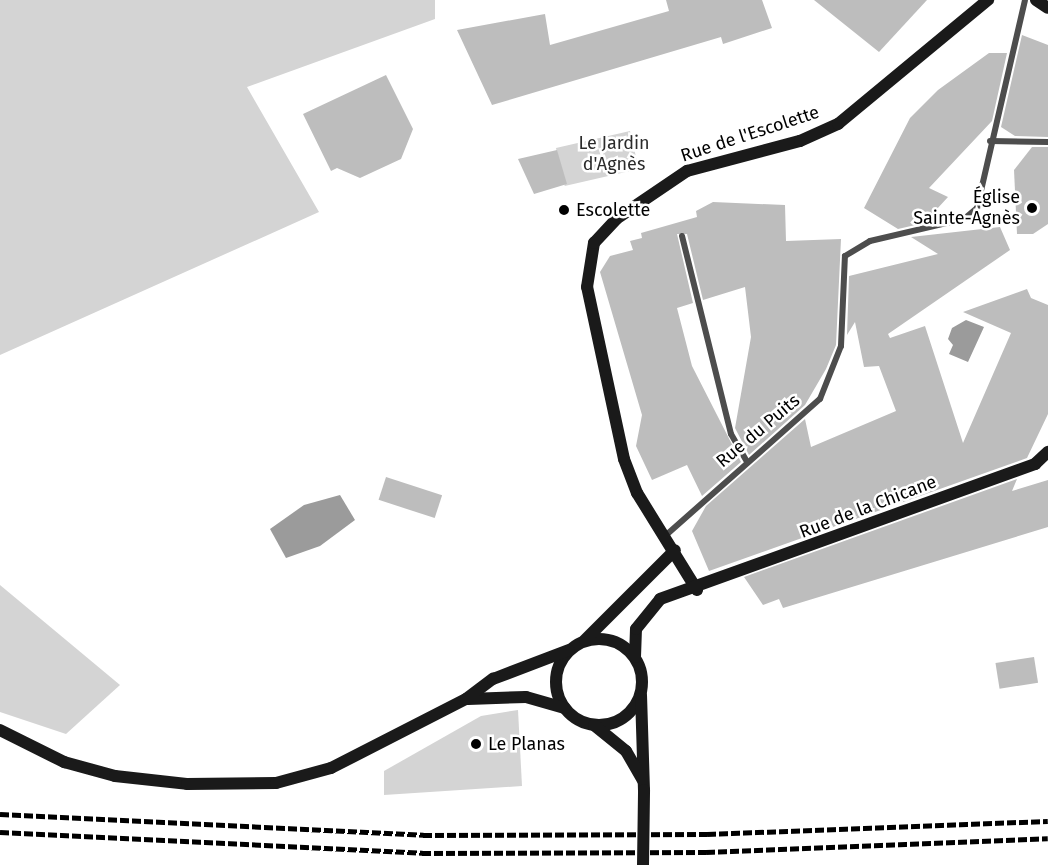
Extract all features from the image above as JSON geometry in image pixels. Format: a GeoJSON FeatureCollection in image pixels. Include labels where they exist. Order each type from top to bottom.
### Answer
{"type":"FeatureCollection","features":[{"type":"Feature","properties":{"kind":"street","name":"Rue de l'Escolette"},"geometry":{"type":"LineString","coordinates":[[697,590],[675,550],[637,493],[613,414],[587,287],[594,243],[616,219],[687,171],[800,141],[838,124],[988,0]]}},
{"type":"Feature","properties":{"kind":"street","name":"Rue du Puits"},"geometry":{"type":"LineString","coordinates":[[664,536],[820,399],[841,346],[845,256],[870,241],[964,219],[977,208],[990,141],[1025,0]]}},
{"type":"Feature","properties":{"kind":"street"},"geometry":{"type":"LineString","coordinates":[[1036,0],[1048,8]]}},
{"type":"Feature","properties":{"kind":"street"},"geometry":{"type":"LineString","coordinates":[[990,141],[1048,142]]}},
{"type":"Feature","properties":{"kind":"street"},"geometry":{"type":"LineString","coordinates":[[682,236],[731,434],[747,462]]}},
{"type":"Feature","properties":{"kind":"street","name":"Rue de la Chicane"},"geometry":{"type":"LineString","coordinates":[[635,657],[636,629],[660,599],[697,590],[1035,464],[1048,452]]}},
{"type":"Feature","properties":{"kind":"street"},"geometry":{"type":"LineString","coordinates":[[0,730],[64,762],[116,776],[187,784],[276,783],[331,768],[466,699],[493,679],[569,650],[585,640],[675,550]]}},
{"type":"Feature","properties":{"kind":"street"},"geometry":{"type":"LineString","coordinates":[[585,640],[612,640],[635,657],[641,694],[644,865]]}},
{"type":"Feature","properties":{"kind":"street"},"geometry":{"type":"LineString","coordinates":[[564,708],[556,678],[569,650]]}},
{"type":"Feature","properties":{"kind":"street"},"geometry":{"type":"LineString","coordinates":[[594,725],[623,718],[641,694]]}},
{"type":"Feature","properties":{"kind":"street"},"geometry":{"type":"LineString","coordinates":[[466,699],[526,697],[564,708],[594,725],[626,751],[643,786]]}},
{"type":"Feature","properties":{"kind":"green space"},"geometry":{"type":"Polygon","coordinates":[[[0,0],[435,0],[435,19],[247,87],[319,212],[0,355],[0,0]]]}},
{"type":"Feature","properties":{"kind":"green space","name":"Le Jardin d'Agnès"},"geometry":{"type":"Polygon","coordinates":[[[630,131],[639,169],[565,186],[556,148],[630,131]]]}},
{"type":"Feature","properties":{"kind":"green space"},"geometry":{"type":"Polygon","coordinates":[[[0,585],[120,685],[66,734],[0,712],[0,585]]]}},
{"type":"Feature","properties":{"kind":"green space","name":"Le Planas"},"geometry":{"type":"Polygon","coordinates":[[[518,710],[522,786],[384,795],[384,771],[481,716],[518,710]]]}},
{"type":"Feature","properties":{"kind":"shaded area"},"geometry":{"type":"Polygon","coordinates":[[[966,320],[984,327],[968,362],[949,354],[953,345],[948,339],[952,328],[966,320]]]}},
{"type":"Feature","properties":{"kind":"shaded area"},"geometry":{"type":"Polygon","coordinates":[[[340,495],[355,520],[320,546],[286,558],[270,529],[304,505],[340,495]]]}},
{"type":"Feature","properties":{"kind":"building"},"geometry":{"type":"Polygon","coordinates":[[[666,0],[762,0],[772,28],[723,44],[721,37],[492,105],[457,30],[545,14],[550,45],[669,11],[666,0]]]}},
{"type":"Feature","properties":{"kind":"building"},"geometry":{"type":"Polygon","coordinates":[[[814,0],[927,0],[879,52],[814,0]]]}},
{"type":"Feature","properties":{"kind":"building"},"geometry":{"type":"Polygon","coordinates":[[[1022,35],[1048,45],[1048,137],[1015,136],[1001,127],[1022,35]]]}},
{"type":"Feature","properties":{"kind":"building"},"geometry":{"type":"Polygon","coordinates":[[[989,53],[1007,53],[992,121],[929,188],[948,197],[924,223],[898,229],[864,208],[910,118],[938,90],[989,53]]]}},
{"type":"Feature","properties":{"kind":"building"},"geometry":{"type":"Polygon","coordinates":[[[386,75],[413,129],[401,159],[360,178],[337,168],[331,171],[303,114],[386,75]]]}},
{"type":"Feature","properties":{"kind":"building","name":"Église Sainte-Agnès"},"geometry":{"type":"Polygon","coordinates":[[[1032,147],[1048,147],[1048,224],[1033,234],[1017,234],[1014,170],[1032,147]]]}},
{"type":"Feature","properties":{"kind":"building"},"geometry":{"type":"Polygon","coordinates":[[[557,150],[567,184],[534,194],[518,159],[557,150]]]}},
{"type":"Feature","properties":{"kind":"building"},"geometry":{"type":"Polygon","coordinates":[[[713,202],[785,205],[786,241],[841,239],[836,345],[826,369],[805,405],[749,455],[735,428],[751,337],[745,287],[703,300],[687,234],[677,234],[693,303],[677,308],[692,366],[741,462],[702,496],[687,465],[652,480],[636,446],[642,415],[600,272],[610,256],[633,250],[630,241],[642,238],[641,233],[697,217],[696,211],[713,202]]]}},
{"type":"Feature","properties":{"kind":"building"},"geometry":{"type":"Polygon","coordinates":[[[1000,227],[1010,250],[888,334],[890,338],[925,326],[963,443],[1011,333],[963,312],[1027,289],[1031,298],[1048,305],[1048,414],[1027,458],[709,571],[692,531],[706,506],[805,419],[811,447],[896,411],[879,366],[864,367],[855,322],[847,335],[849,276],[938,254],[911,237],[1000,227]]]}},
{"type":"Feature","properties":{"kind":"building"},"geometry":{"type":"Polygon","coordinates":[[[386,477],[442,495],[435,518],[379,500],[386,477]]]}},
{"type":"Feature","properties":{"kind":"building"},"geometry":{"type":"Polygon","coordinates":[[[1017,479],[1012,491],[1048,480],[1048,527],[783,608],[779,599],[763,605],[744,577],[1017,479]]]}},
{"type":"Feature","properties":{"kind":"building"},"geometry":{"type":"Polygon","coordinates":[[[1034,657],[1038,683],[1000,689],[995,663],[1034,657]]]}},
{"type":"Feature","properties":{"kind":"railway"},"geometry":{"type":"LineString","coordinates":[[0,814],[423,835],[707,834],[1048,821]]}},
{"type":"Feature","properties":{"kind":"railway"},"geometry":{"type":"LineString","coordinates":[[0,832],[422,853],[706,852],[1048,838]]}},
{"type":"Feature","properties":{"kind":"place","name":"Église Sainte-Agnès"},"geometry":{"type":"Point","coordinates":[1032,208]}},
{"type":"Feature","properties":{"kind":"place","name":"Escolette"},"geometry":{"type":"Point","coordinates":[564,210]}},
{"type":"Feature","properties":{"kind":"place","name":"Le Planas"},"geometry":{"type":"Point","coordinates":[476,744]}}]}
